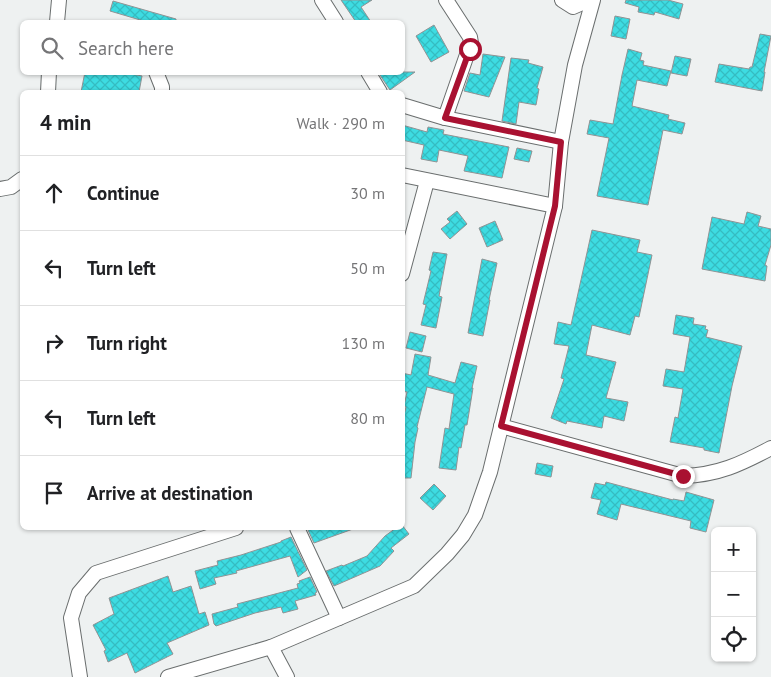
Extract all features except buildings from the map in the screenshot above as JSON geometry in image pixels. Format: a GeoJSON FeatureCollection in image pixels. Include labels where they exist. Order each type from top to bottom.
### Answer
{"type":"FeatureCollection","features":[{"type":"Feature","properties":{"kind":"street"},"geometry":{"type":"LineString","coordinates":[[57,20],[59,0]]}},
{"type":"Feature","properties":{"kind":"street"},"geometry":{"type":"LineString","coordinates":[[322,0],[335,20]]}},
{"type":"Feature","properties":{"kind":"street"},"geometry":{"type":"LineString","coordinates":[[445,118],[471,43],[470,37],[446,0]]}},
{"type":"Feature","properties":{"kind":"street"},"geometry":{"type":"LineString","coordinates":[[562,0],[573,7],[589,0]]}},
{"type":"Feature","properties":{"kind":"street"},"geometry":{"type":"LineString","coordinates":[[168,677],[271,648],[414,586],[463,535],[475,515],[490,472],[555,206],[561,142],[574,65],[593,0]]}},
{"type":"Feature","properties":{"kind":"street"},"geometry":{"type":"LineString","coordinates":[[48,90],[49,75]]}},
{"type":"Feature","properties":{"kind":"street"},"geometry":{"type":"LineString","coordinates":[[157,75],[162,90]]}},
{"type":"Feature","properties":{"kind":"street"},"geometry":{"type":"LineString","coordinates":[[370,75],[379,90]]}},
{"type":"Feature","properties":{"kind":"street"},"geometry":{"type":"LineString","coordinates":[[405,106],[445,118],[561,142]]}},
{"type":"Feature","properties":{"kind":"street"},"geometry":{"type":"LineString","coordinates":[[405,176],[555,206]]}},
{"type":"Feature","properties":{"kind":"street"},"geometry":{"type":"LineString","coordinates":[[405,263],[427,180]]}},
{"type":"Feature","properties":{"kind":"street"},"geometry":{"type":"LineString","coordinates":[[0,189],[20,184]]}},
{"type":"Feature","properties":{"kind":"street"},"geometry":{"type":"LineString","coordinates":[[501,426],[683,476],[702,476],[738,466],[771,448]]}},
{"type":"Feature","properties":{"kind":"street"},"geometry":{"type":"LineString","coordinates":[[80,677],[71,618],[79,593],[96,573],[230,530]]}},
{"type":"Feature","properties":{"kind":"street"},"geometry":{"type":"LineString","coordinates":[[298,530],[339,618]]}},
{"type":"Feature","properties":{"kind":"street"},"geometry":{"type":"LineString","coordinates":[[271,648],[287,677]]}},
{"type":"Feature","properties":{"kind":"route"},"geometry":{"type":"LineString","coordinates":[[470,49],[445,118],[561,142],[555,206],[501,426],[683,476]]}}]}
